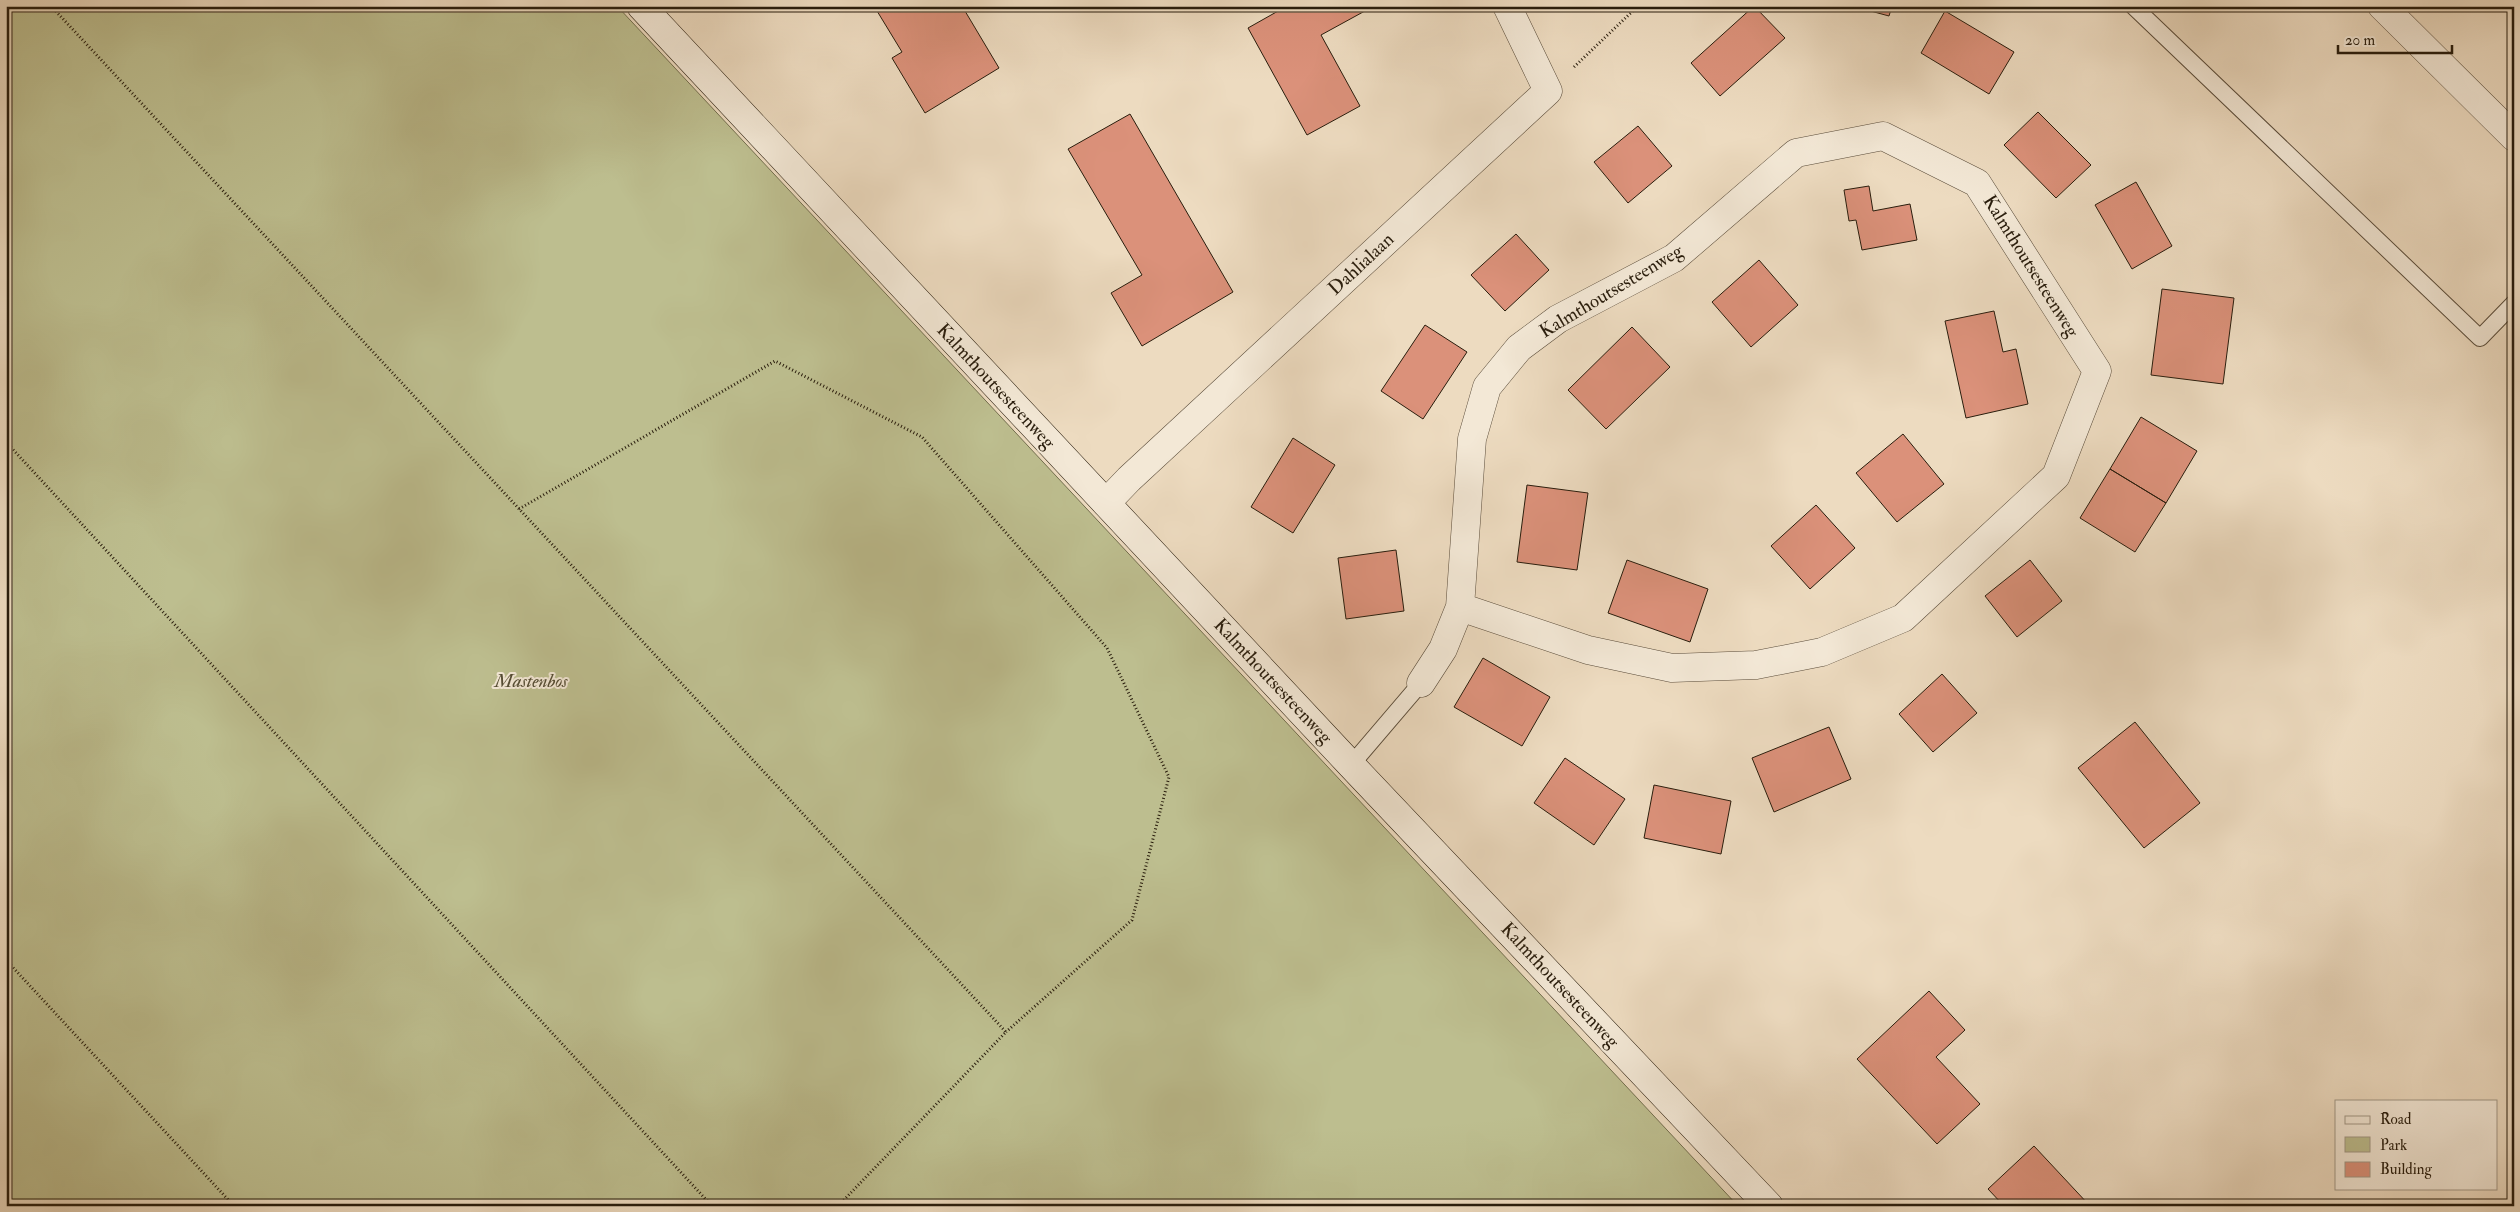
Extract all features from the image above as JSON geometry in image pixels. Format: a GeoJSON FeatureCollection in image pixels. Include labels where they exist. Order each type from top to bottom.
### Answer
{"type":"FeatureCollection","features":[{"type":"Feature","properties":{"kind":"street","name":"Kalmthoutsesteenweg"},"geometry":{"type":"LineString","coordinates":[[641,6],[1351,765],[1768,1206]]}},
{"type":"Feature","properties":{"kind":"street"},"geometry":{"type":"LineString","coordinates":[[1507,6],[1519,27],[1548,91]]}},
{"type":"Feature","properties":{"kind":"street"},"geometry":{"type":"LineString","coordinates":[[2382,6],[2514,136]]}},
{"type":"Feature","properties":{"kind":"street","name":"Dahlialaan"},"geometry":{"type":"LineString","coordinates":[[1106,503],[1129,479],[1548,91]]}},
{"type":"Feature","properties":{"kind":"street","name":"Kalmthoutsesteenweg"},"geometry":{"type":"LineString","coordinates":[[1421,683],[1443,649],[1460,606],[1472,439],[1487,387],[1518,348],[1558,319],[1674,258],[1796,153],[1883,136],[1977,182],[2097,371],[2056,476],[1903,618],[1822,652],[1756,665],[1672,668],[1588,650],[1460,606]]}},
{"type":"Feature","properties":{"kind":"lane"},"geometry":{"type":"LineString","coordinates":[[2133,6],[2480,338],[2514,303]]}},
{"type":"Feature","properties":{"kind":"lane","name":"Kalmthoutsesteenweg"},"geometry":{"type":"LineString","coordinates":[[1351,765],[1421,683]]}},
{"type":"Feature","properties":{"kind":"path"},"geometry":{"type":"LineString","coordinates":[[51,6],[1006,1032]]}},
{"type":"Feature","properties":{"kind":"path"},"geometry":{"type":"LineString","coordinates":[[1548,91],[1638,6]]}},
{"type":"Feature","properties":{"kind":"path"},"geometry":{"type":"LineString","coordinates":[[519,509],[775,361],[922,437],[1107,648],[1169,776],[1132,920],[1006,1032],[838,1206]]}},
{"type":"Feature","properties":{"kind":"path"},"geometry":{"type":"LineString","coordinates":[[6,442],[712,1206]]}},
{"type":"Feature","properties":{"kind":"path"},"geometry":{"type":"LineString","coordinates":[[6,960],[234,1206]]}},
{"type":"Feature","properties":{"kind":"green space","name":"Mastenbos"},"geometry":{"type":"Polygon","coordinates":[[[6,6],[617,6],[1738,1206],[6,1206],[6,6]]]}},
{"type":"Feature","properties":{"kind":"building"},"geometry":{"type":"Polygon","coordinates":[[[874,6],[962,6],[999,68],[925,113],[892,58],[902,52],[874,6]]]}},
{"type":"Feature","properties":{"kind":"building"},"geometry":{"type":"Polygon","coordinates":[[[1287,6],[1374,6],[1321,35],[1360,106],[1307,135],[1248,28],[1287,6]]]}},
{"type":"Feature","properties":{"kind":"building"},"geometry":{"type":"Polygon","coordinates":[[[1754,6],[1785,38],[1720,96],[1691,63],[1754,6]]]}},
{"type":"Feature","properties":{"kind":"building"},"geometry":{"type":"Polygon","coordinates":[[[1852,6],[1892,6],[1889,16],[1852,6]]]}},
{"type":"Feature","properties":{"kind":"building"},"geometry":{"type":"Polygon","coordinates":[[[1945,11],[2014,52],[1989,94],[1921,53],[1945,11]]]}},
{"type":"Feature","properties":{"kind":"building"},"geometry":{"type":"Polygon","coordinates":[[[2038,112],[2091,165],[2056,198],[2004,145],[2038,112]]]}},
{"type":"Feature","properties":{"kind":"building"},"geometry":{"type":"Polygon","coordinates":[[[1130,114],[1233,292],[1142,346],[1111,293],[1142,275],[1068,149],[1130,114]]]}},
{"type":"Feature","properties":{"kind":"building"},"geometry":{"type":"Polygon","coordinates":[[[1638,126],[1672,166],[1628,203],[1594,162],[1638,126]]]}},
{"type":"Feature","properties":{"kind":"building"},"geometry":{"type":"Polygon","coordinates":[[[2136,182],[2172,246],[2132,269],[2095,205],[2136,182]]]}},
{"type":"Feature","properties":{"kind":"building"},"geometry":{"type":"Polygon","coordinates":[[[1869,186],[1873,211],[1910,204],[1917,240],[1862,250],[1856,220],[1849,221],[1844,190],[1869,186]]]}},
{"type":"Feature","properties":{"kind":"building"},"geometry":{"type":"Polygon","coordinates":[[[1516,234],[1549,270],[1505,311],[1471,275],[1516,234]]]}},
{"type":"Feature","properties":{"kind":"building"},"geometry":{"type":"Polygon","coordinates":[[[1759,260],[1798,305],[1751,347],[1712,302],[1759,260]]]}},
{"type":"Feature","properties":{"kind":"building"},"geometry":{"type":"Polygon","coordinates":[[[2162,289],[2234,298],[2223,384],[2151,375],[2162,289]]]}},
{"type":"Feature","properties":{"kind":"building"},"geometry":{"type":"Polygon","coordinates":[[[1994,311],[2003,352],[2016,349],[2028,404],[1966,418],[1945,321],[1994,311]]]}},
{"type":"Feature","properties":{"kind":"building"},"geometry":{"type":"Polygon","coordinates":[[[1425,325],[1467,352],[1423,419],[1381,391],[1425,325]]]}},
{"type":"Feature","properties":{"kind":"building"},"geometry":{"type":"Polygon","coordinates":[[[1632,327],[1670,367],[1606,429],[1568,390],[1632,327]]]}},
{"type":"Feature","properties":{"kind":"building"},"geometry":{"type":"Polygon","coordinates":[[[2141,417],[2197,451],[2166,503],[2110,469],[2141,417]]]}},
{"type":"Feature","properties":{"kind":"building"},"geometry":{"type":"Polygon","coordinates":[[[1903,434],[1944,484],[1897,522],[1856,473],[1903,434]]]}},
{"type":"Feature","properties":{"kind":"building"},"geometry":{"type":"Polygon","coordinates":[[[1293,438],[1335,465],[1293,533],[1251,507],[1293,438]]]}},
{"type":"Feature","properties":{"kind":"building"},"geometry":{"type":"Polygon","coordinates":[[[2110,469],[2166,503],[2135,552],[2080,518],[2110,469]]]}},
{"type":"Feature","properties":{"kind":"building"},"geometry":{"type":"Polygon","coordinates":[[[1527,485],[1588,493],[1577,570],[1517,562],[1527,485]]]}},
{"type":"Feature","properties":{"kind":"building"},"geometry":{"type":"Polygon","coordinates":[[[1816,505],[1855,548],[1810,589],[1771,546],[1816,505]]]}},
{"type":"Feature","properties":{"kind":"building"},"geometry":{"type":"Polygon","coordinates":[[[1396,550],[1404,611],[1346,619],[1338,558],[1396,550]]]}},
{"type":"Feature","properties":{"kind":"building"},"geometry":{"type":"Polygon","coordinates":[[[1627,560],[1708,589],[1690,642],[1608,613],[1627,560]]]}},
{"type":"Feature","properties":{"kind":"building"},"geometry":{"type":"Polygon","coordinates":[[[2030,560],[2062,601],[2017,637],[1985,596],[2030,560]]]}},
{"type":"Feature","properties":{"kind":"building"},"geometry":{"type":"Polygon","coordinates":[[[1483,658],[1550,697],[1522,746],[1454,707],[1483,658]]]}},
{"type":"Feature","properties":{"kind":"building"},"geometry":{"type":"Polygon","coordinates":[[[1942,674],[1977,713],[1933,752],[1899,714],[1942,674]]]}},
{"type":"Feature","properties":{"kind":"building"},"geometry":{"type":"Polygon","coordinates":[[[2135,722],[2200,803],[2144,848],[2078,768],[2135,722]]]}},
{"type":"Feature","properties":{"kind":"building"},"geometry":{"type":"Polygon","coordinates":[[[1829,727],[1851,779],[1774,812],[1752,758],[1829,727]]]}},
{"type":"Feature","properties":{"kind":"building"},"geometry":{"type":"Polygon","coordinates":[[[1565,758],[1625,799],[1594,845],[1534,803],[1565,758]]]}},
{"type":"Feature","properties":{"kind":"building"},"geometry":{"type":"Polygon","coordinates":[[[1654,785],[1731,801],[1721,854],[1644,838],[1654,785]]]}},
{"type":"Feature","properties":{"kind":"building"},"geometry":{"type":"Polygon","coordinates":[[[1929,991],[1965,1030],[1936,1057],[1980,1104],[1937,1144],[1857,1059],[1929,991]]]}},
{"type":"Feature","properties":{"kind":"building"},"geometry":{"type":"Polygon","coordinates":[[[2034,1146],[2090,1206],[2004,1206],[1988,1189],[2034,1146]]]}}]}
